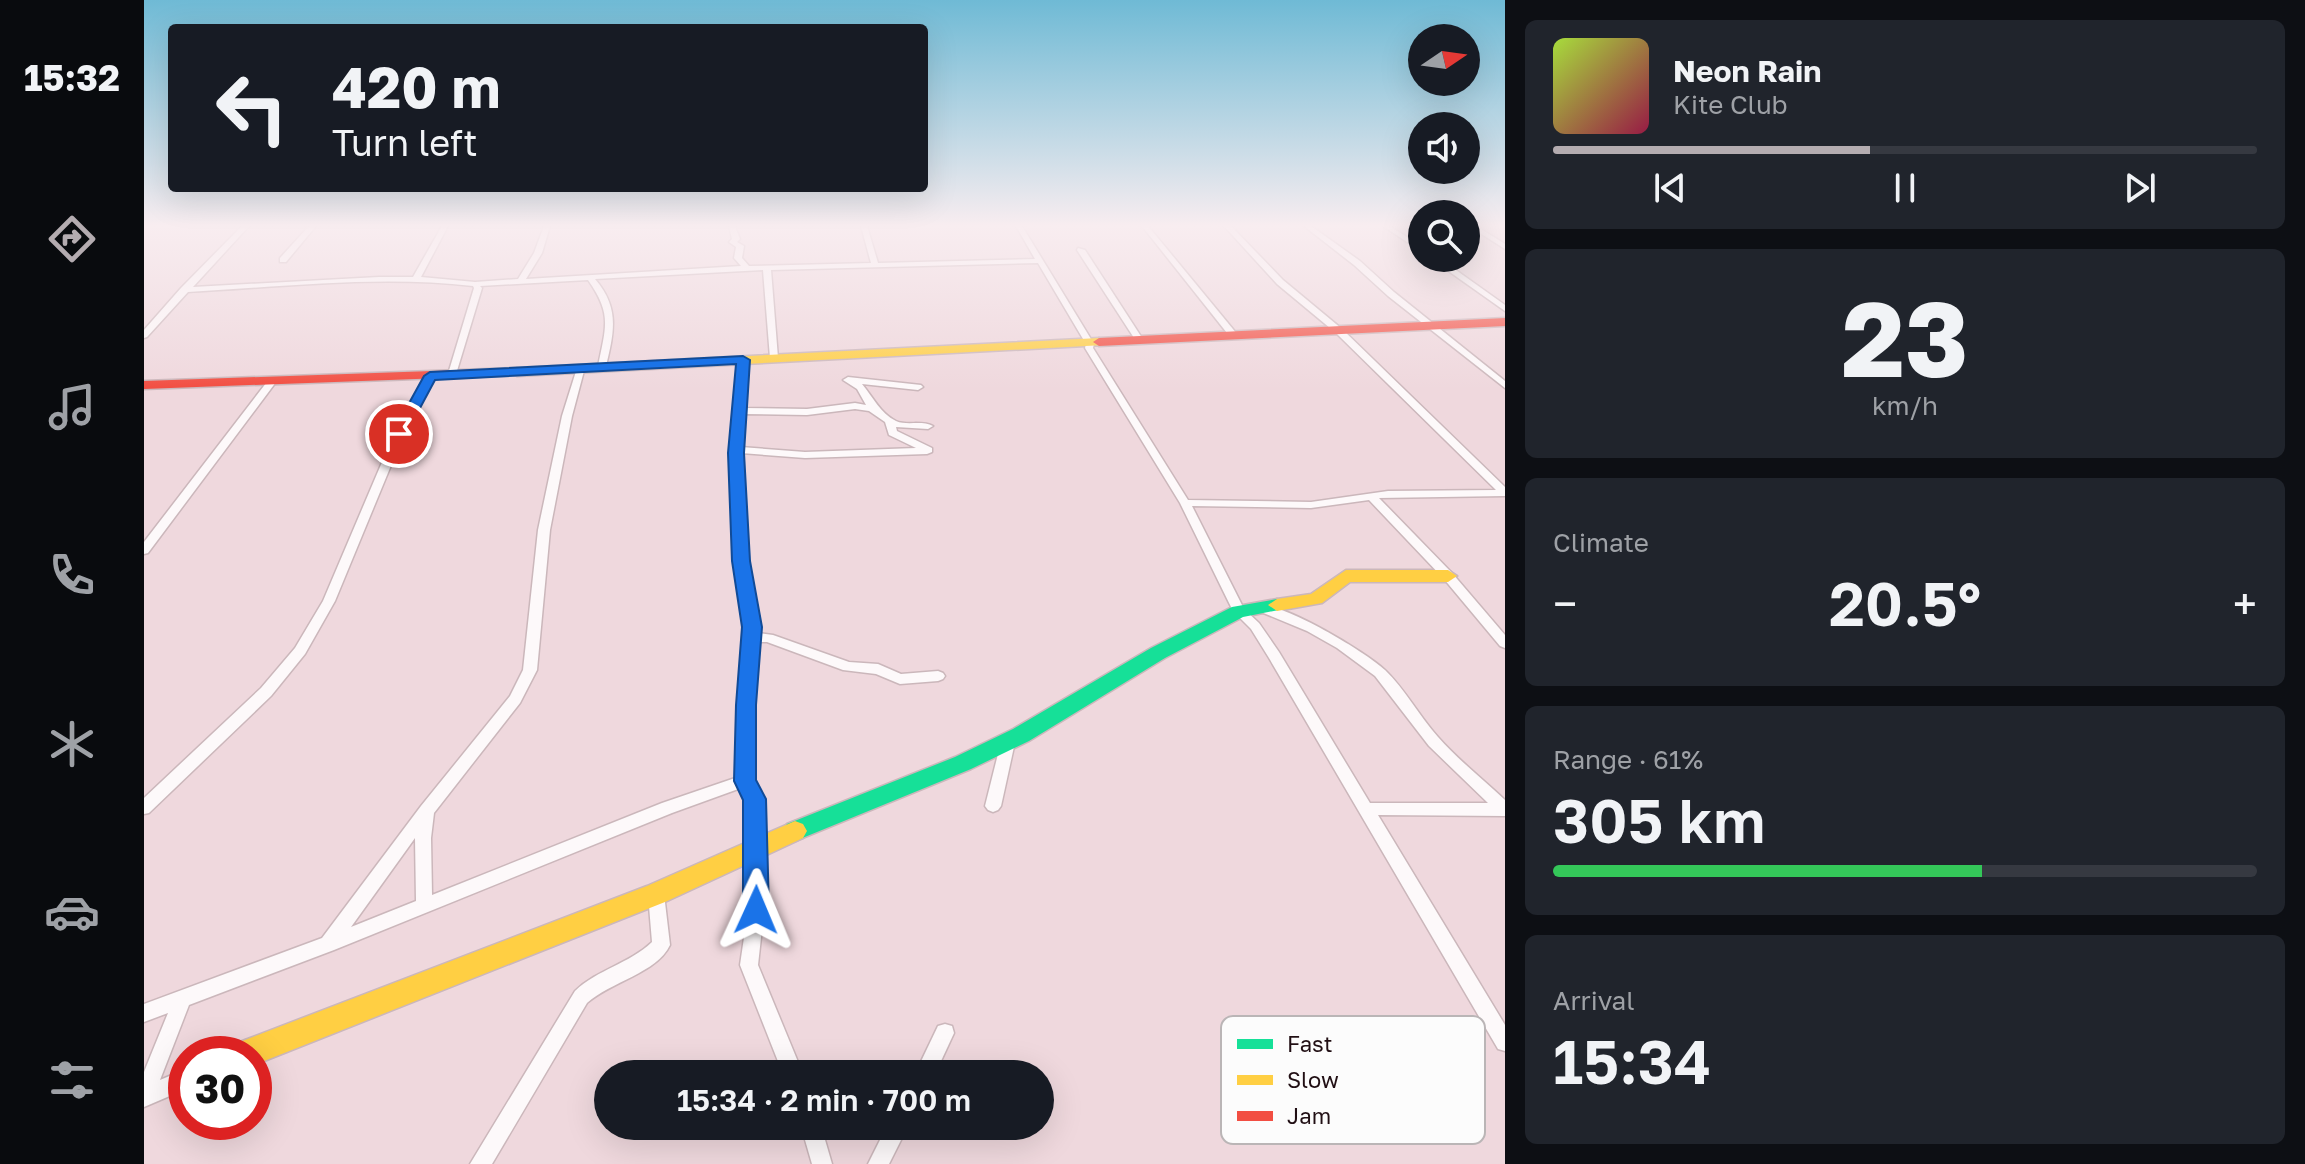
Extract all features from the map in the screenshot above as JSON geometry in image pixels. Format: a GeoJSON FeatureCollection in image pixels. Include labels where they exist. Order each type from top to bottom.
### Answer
{"type":"FeatureCollection","features":[{"type":"Feature","properties":{"kind":"street"},"geometry":{"type":"LineString","coordinates":[[144,335],[193,280]]}},
{"type":"Feature","properties":{"kind":"street"},"geometry":{"type":"LineString","coordinates":[[184,290],[361,280]]}},
{"type":"Feature","properties":{"kind":"street"},"geometry":{"type":"LineString","coordinates":[[430,280],[479,285],[580,280]]}},
{"type":"Feature","properties":{"kind":"street"},"geometry":{"type":"LineString","coordinates":[[592,280],[601,289],[610,311],[602,366]]}},
{"type":"Feature","properties":{"kind":"street"},"geometry":{"type":"LineString","coordinates":[[768,280],[774,358]]}},
{"type":"Feature","properties":{"kind":"street"},"geometry":{"type":"LineString","coordinates":[[1052,280],[1090,344],[1089,348],[1185,503],[1239,611],[1255,626],[1274,655],[1505,1042]]}},
{"type":"Feature","properties":{"kind":"street"},"geometry":{"type":"LineString","coordinates":[[1101,280],[1140,341]]}},
{"type":"Feature","properties":{"kind":"street"},"geometry":{"type":"LineString","coordinates":[[1189,280],[1234,336]]}},
{"type":"Feature","properties":{"kind":"street"},"geometry":{"type":"LineString","coordinates":[[1278,280],[1339,331],[1505,493]]}},
{"type":"Feature","properties":{"kind":"street"},"geometry":{"type":"LineString","coordinates":[[1377,280],[1505,385]]}},
{"type":"Feature","properties":{"kind":"street"},"geometry":{"type":"LineString","coordinates":[[1465,280],[1505,309]]}},
{"type":"Feature","properties":{"kind":"street"},"geometry":{"type":"LineString","coordinates":[[452,374],[479,285]]}},
{"type":"Feature","properties":{"kind":"street"},"geometry":{"type":"LineString","coordinates":[[144,385],[430,376],[1505,322]]}},
{"type":"Feature","properties":{"kind":"street"},"geometry":{"type":"LineString","coordinates":[[743,360],[736,450],[741,561],[751,637],[745,781],[755,799],[757,847],[756,910],[749,965],[787,1060]]}},
{"type":"Feature","properties":{"kind":"street"},"geometry":{"type":"LineString","coordinates":[[328,944],[426,811],[515,699],[530,670],[544,530],[567,416],[581,367]]}},
{"type":"Feature","properties":{"kind":"street"},"geometry":{"type":"LineString","coordinates":[[144,808],[266,692],[300,651],[329,601],[399,434],[430,376]]}},
{"type":"Feature","properties":{"kind":"street"},"geometry":{"type":"LineString","coordinates":[[144,550],[273,380]]}},
{"type":"Feature","properties":{"kind":"street"},"geometry":{"type":"LineString","coordinates":[[918,387],[848,380],[860,387],[874,409],[894,424],[928,426]]}},
{"type":"Feature","properties":{"kind":"street"},"geometry":{"type":"LineString","coordinates":[[739,411],[807,412],[855,406],[874,409]]}},
{"type":"Feature","properties":{"kind":"street"},"geometry":{"type":"LineString","coordinates":[[736,450],[805,455],[931,451],[892,433],[889,419]]}},
{"type":"Feature","properties":{"kind":"street"},"geometry":{"type":"LineString","coordinates":[[1185,503],[1311,505],[1388,494],[1505,493]]}},
{"type":"Feature","properties":{"kind":"street"},"geometry":{"type":"LineString","coordinates":[[1386,510],[1388,494]]}},
{"type":"Feature","properties":{"kind":"street"},"geometry":{"type":"LineString","coordinates":[[1371,496],[1448,576],[1505,643]]}},
{"type":"Feature","properties":{"kind":"street"},"geometry":{"type":"LineString","coordinates":[[272,1043],[656,894],[740,858],[757,847],[1008,742],[1158,653],[1239,611],[1316,599],[1346,576],[1448,576]]}},
{"type":"Feature","properties":{"kind":"street"},"geometry":{"type":"LineString","coordinates":[[1265,609],[1342,645],[1380,673],[1434,742],[1505,810]]}},
{"type":"Feature","properties":{"kind":"street"},"geometry":{"type":"LineString","coordinates":[[751,637],[768,638],[848,667],[878,669],[900,679],[938,676]]}},
{"type":"Feature","properties":{"kind":"street"},"geometry":{"type":"LineString","coordinates":[[993,806],[1008,742]]}},
{"type":"Feature","properties":{"kind":"street"},"geometry":{"type":"LineString","coordinates":[[144,1013],[328,944],[667,808],[745,781]]}},
{"type":"Feature","properties":{"kind":"street"},"geometry":{"type":"LineString","coordinates":[[1368,809],[1505,810]]}},
{"type":"Feature","properties":{"kind":"street"},"geometry":{"type":"LineString","coordinates":[[424,905],[423,838],[426,811]]}},
{"type":"Feature","properties":{"kind":"street"},"geometry":{"type":"LineString","coordinates":[[480,1164],[581,997],[589,988],[638,966],[661,945],[656,894]]}},
{"type":"Feature","properties":{"kind":"street"},"geometry":{"type":"LineString","coordinates":[[144,1097],[183,998]]}},
{"type":"Feature","properties":{"kind":"street"},"geometry":{"type":"LineString","coordinates":[[932,1060],[945,1033]]}},
{"type":"Feature","properties":{"kind":"street"},"geometry":{"type":"LineString","coordinates":[[144,1097],[168,1087]]}},
{"type":"Feature","properties":{"kind":"street"},"geometry":{"type":"LineString","coordinates":[[815,1140],[822,1164]]}},
{"type":"Feature","properties":{"kind":"street"},"geometry":{"type":"LineString","coordinates":[[878,1164],[891,1140]]}},
{"type":"Feature","properties":{"kind":"traffic: fast"},"geometry":{"type":"LineString","coordinates":[[795,831],[963,763],[1021,735],[1158,653],[1239,611],[1277,605]]}},
{"type":"Feature","properties":{"kind":"traffic: slow"},"geometry":{"type":"LineString","coordinates":[[517,372],[1099,342]]}},
{"type":"Feature","properties":{"kind":"traffic: slow"},"geometry":{"type":"LineString","coordinates":[[1277,605],[1316,599],[1346,576],[1448,576]]}},
{"type":"Feature","properties":{"kind":"traffic: slow"},"geometry":{"type":"LineString","coordinates":[[272,1043],[656,894],[795,831]]}},
{"type":"Feature","properties":{"kind":"traffic: jam"},"geometry":{"type":"LineString","coordinates":[[1099,342],[1505,322]]}},
{"type":"Feature","properties":{"kind":"traffic: jam"},"geometry":{"type":"LineString","coordinates":[[144,385],[517,372]]}},
{"type":"Feature","properties":{"kind":"route"},"geometry":{"type":"LineString","coordinates":[[399,434],[430,376],[743,360],[736,453],[741,561],[752,627],[746,705],[745,781],[755,799],[756,910]]}}]}
